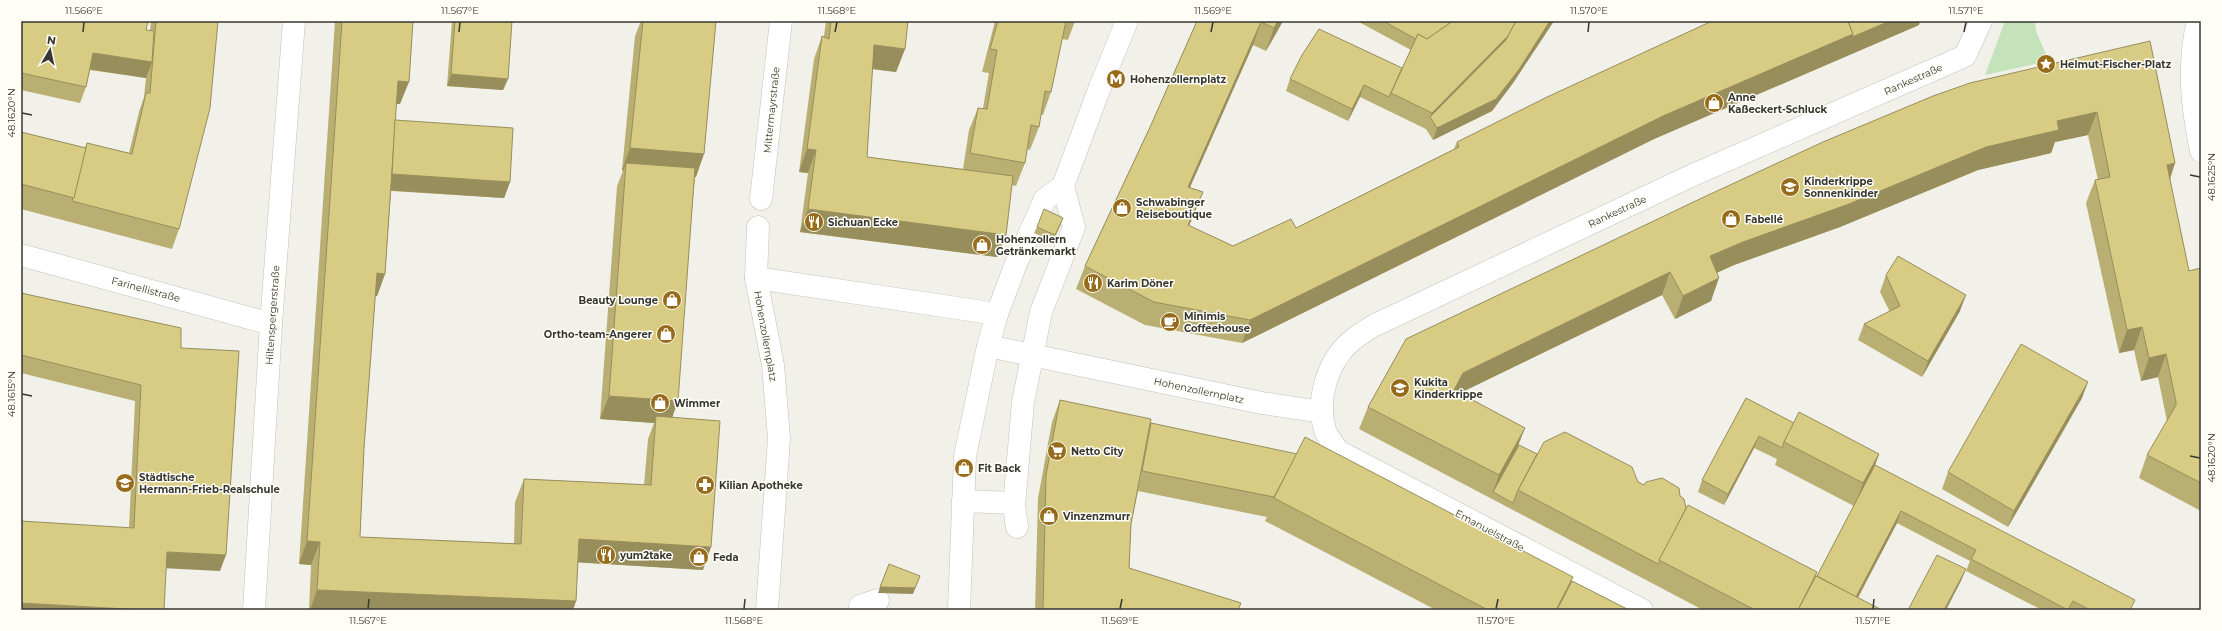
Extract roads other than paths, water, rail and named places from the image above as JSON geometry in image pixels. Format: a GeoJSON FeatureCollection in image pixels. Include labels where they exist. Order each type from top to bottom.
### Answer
{"type":"FeatureCollection","features":[{"type":"Feature","properties":{"kind":"street","name":"Hiltenspergerstraße"},"geometry":{"type":"LineString","coordinates":[[254,610],[271,324],[294,21]]}},
{"type":"Feature","properties":{"kind":"street","name":"Mittermayrstraße"},"geometry":{"type":"LineString","coordinates":[[761,199],[781,21]]}},
{"type":"Feature","properties":{"kind":"street"},"geometry":{"type":"LineString","coordinates":[[959,610],[965,456],[988,346],[997,314],[1015,266],[1045,199],[1063,186],[1100,87],[1127,21]]}},
{"type":"Feature","properties":{"kind":"street","name":"Rankestraße"},"geometry":{"type":"LineString","coordinates":[[1338,451],[1325,431],[1321,412],[1324,387],[1333,362],[1350,342],[1373,326],[1693,175],[1965,56],[1981,21]]}},
{"type":"Feature","properties":{"kind":"street"},"geometry":{"type":"LineString","coordinates":[[2198,21],[2194,38],[2191,71],[2194,114],[2201,151]]}},
{"type":"Feature","properties":{"kind":"street"},"geometry":{"type":"LineString","coordinates":[[963,500],[1013,516],[1023,402],[1041,312],[1074,228],[1063,186]]}},
{"type":"Feature","properties":{"kind":"street","name":"Hohenzollernplatz"},"geometry":{"type":"LineString","coordinates":[[758,227],[756,278],[773,365],[779,438],[767,610]]}},
{"type":"Feature","properties":{"kind":"street"},"geometry":{"type":"LineString","coordinates":[[1026,243],[1039,248],[1047,228]]}},
{"type":"Feature","properties":{"kind":"street","name":"Farinellistraße"},"geometry":{"type":"LineString","coordinates":[[21,255],[271,324]]}},
{"type":"Feature","properties":{"kind":"street","name":"Hohenzollernplatz"},"geometry":{"type":"LineString","coordinates":[[756,278],[997,314]]}},
{"type":"Feature","properties":{"kind":"street","name":"Hohenzollernplatz"},"geometry":{"type":"LineString","coordinates":[[988,346],[1262,403],[1321,412]]}},
{"type":"Feature","properties":{"kind":"street","name":"Emanuelstraße"},"geometry":{"type":"LineString","coordinates":[[1338,451],[1642,610]]}},
{"type":"Feature","properties":{"kind":"place","name":"Helmut-Fischer-Platz"},"geometry":{"type":"Point","coordinates":[2046,64]}},
{"type":"Feature","properties":{"kind":"place","name":"Hohenzollernplatz"},"geometry":{"type":"Point","coordinates":[1116,79]}},
{"type":"Feature","properties":{"kind":"place","name":"Anne Kaßeckert-Schluck"},"geometry":{"type":"Point","coordinates":[1714,103]}},
{"type":"Feature","properties":{"kind":"place","name":"Kinderkrippe Sonnenkinder"},"geometry":{"type":"Point","coordinates":[1790,187]}},
{"type":"Feature","properties":{"kind":"place","name":"Schwabinger Reiseboutique"},"geometry":{"type":"Point","coordinates":[1122,208]}},
{"type":"Feature","properties":{"kind":"place","name":"Fabellé"},"geometry":{"type":"Point","coordinates":[1731,219]}},
{"type":"Feature","properties":{"kind":"place","name":"Sichuan Ecke"},"geometry":{"type":"Point","coordinates":[814,222]}},
{"type":"Feature","properties":{"kind":"place","name":"Hohenzollern Getränkemarkt"},"geometry":{"type":"Point","coordinates":[982,245]}},
{"type":"Feature","properties":{"kind":"place","name":"Karim Döner"},"geometry":{"type":"Point","coordinates":[1093,283]}},
{"type":"Feature","properties":{"kind":"place","name":"Beauty Lounge"},"geometry":{"type":"Point","coordinates":[672,300]}},
{"type":"Feature","properties":{"kind":"place","name":"Minimis Coffeehouse"},"geometry":{"type":"Point","coordinates":[1170,322]}},
{"type":"Feature","properties":{"kind":"place","name":"Ortho-team-Angerer"},"geometry":{"type":"Point","coordinates":[666,334]}},
{"type":"Feature","properties":{"kind":"place","name":"Kukita Kinderkrippe"},"geometry":{"type":"Point","coordinates":[1400,388]}},
{"type":"Feature","properties":{"kind":"place","name":"Wimmer"},"geometry":{"type":"Point","coordinates":[660,403]}},
{"type":"Feature","properties":{"kind":"place","name":"Netto City"},"geometry":{"type":"Point","coordinates":[1057,451]}},
{"type":"Feature","properties":{"kind":"place","name":"Fit Back"},"geometry":{"type":"Point","coordinates":[964,468]}},
{"type":"Feature","properties":{"kind":"place","name":"Städtische Hermann-Frieb-Realschule"},"geometry":{"type":"Point","coordinates":[125,483]}},
{"type":"Feature","properties":{"kind":"place","name":"Kilian Apotheke"},"geometry":{"type":"Point","coordinates":[705,485]}},
{"type":"Feature","properties":{"kind":"place","name":"Vinzenzmurr"},"geometry":{"type":"Point","coordinates":[1049,516]}},
{"type":"Feature","properties":{"kind":"place","name":"yum2take"},"geometry":{"type":"Point","coordinates":[606,555]}},
{"type":"Feature","properties":{"kind":"place","name":"Feda"},"geometry":{"type":"Point","coordinates":[699,557]}}]}
